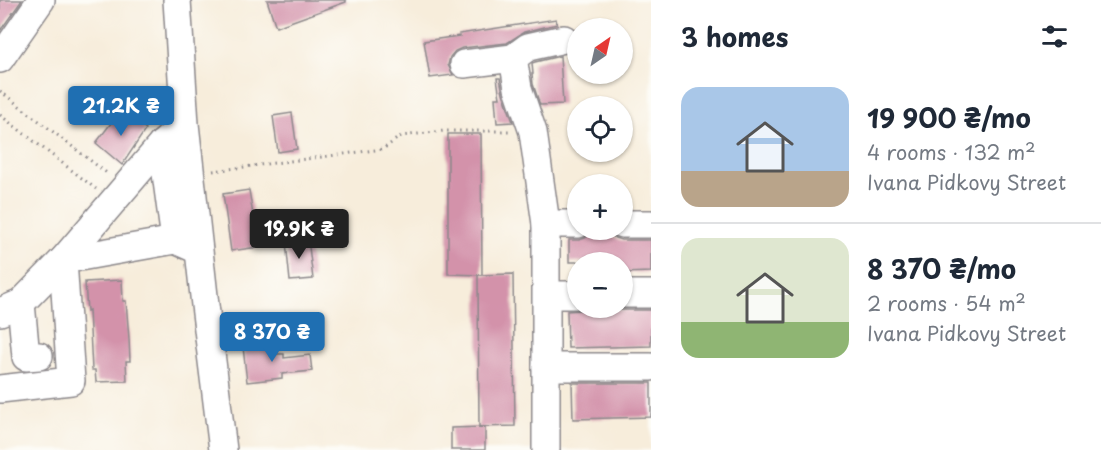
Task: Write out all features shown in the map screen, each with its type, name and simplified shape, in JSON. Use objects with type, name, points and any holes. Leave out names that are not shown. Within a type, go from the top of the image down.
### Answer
[{"type":"street","points":[[0,59],[41,0]]},
{"type":"street","points":[[177,0],[185,124],[191,174],[187,245]]},
{"type":"street","points":[[464,64],[513,57],[528,47],[564,39]]},
{"type":"street","points":[[513,57],[518,88],[533,132],[546,224],[546,450]]},
{"type":"street","points":[[23,358],[10,308],[63,260],[162,144],[185,124]]},
{"type":"street","points":[[162,144],[187,245],[223,450]]},
{"type":"street","points":[[546,224],[567,224]]},
{"type":"street","points":[[633,224],[651,224]]},
{"type":"street","points":[[63,260],[187,245]]},
{"type":"street","points":[[0,389],[71,381],[63,260]]},
{"type":"street","points":[[633,294],[651,294]]},
{"type":"street","points":[[547,295],[567,295]]},
{"type":"street","points":[[546,367],[651,367]]},
{"type":"path","points":[[0,91],[108,173],[96,189],[0,115]]},
{"type":"path","points":[[191,174],[383,149],[401,136],[444,131],[533,132]]},
{"type":"building","points":[[0,0],[22,0],[0,31]]},
{"type":"building","points":[[267,0],[346,0],[346,2],[276,27]]},
{"type":"building","points":[[556,19],[557,24],[524,32],[507,43],[462,48],[455,51],[448,65],[453,75],[430,78],[424,41]]},
{"type":"building","points":[[560,56],[563,104],[540,105],[533,84],[532,63]]},
{"type":"building","points":[[497,78],[500,78],[513,122],[497,123],[495,98],[500,98]]},
{"type":"building","points":[[121,110],[146,129],[122,165],[96,143]]},
{"type":"building","points":[[292,113],[297,149],[278,152],[273,116]]},
{"type":"building","points":[[448,134],[481,134],[482,275],[448,274]]},
{"type":"building","points":[[249,190],[258,247],[231,251],[223,194]]},
{"type":"building","points":[[308,239],[313,279],[290,281],[286,242]]},
{"type":"building","points":[[569,240],[651,240],[651,272],[633,273],[633,252],[569,252]]},
{"type":"building","points":[[513,274],[515,426],[479,427],[478,275]]},
{"type":"building","points":[[122,280],[129,339],[130,361],[126,361],[127,381],[96,382],[95,370],[92,370],[85,282]]},
{"type":"building","points":[[633,310],[651,310],[651,346],[568,348],[567,318],[633,318]]},
{"type":"building","points":[[273,344],[277,354],[284,354],[284,358],[310,355],[312,371],[282,374],[282,378],[247,382],[243,347]]},
{"type":"building","points":[[572,383],[651,383],[651,417],[573,419]]},
{"type":"building","points":[[485,427],[485,450],[451,450],[451,428]]}]
